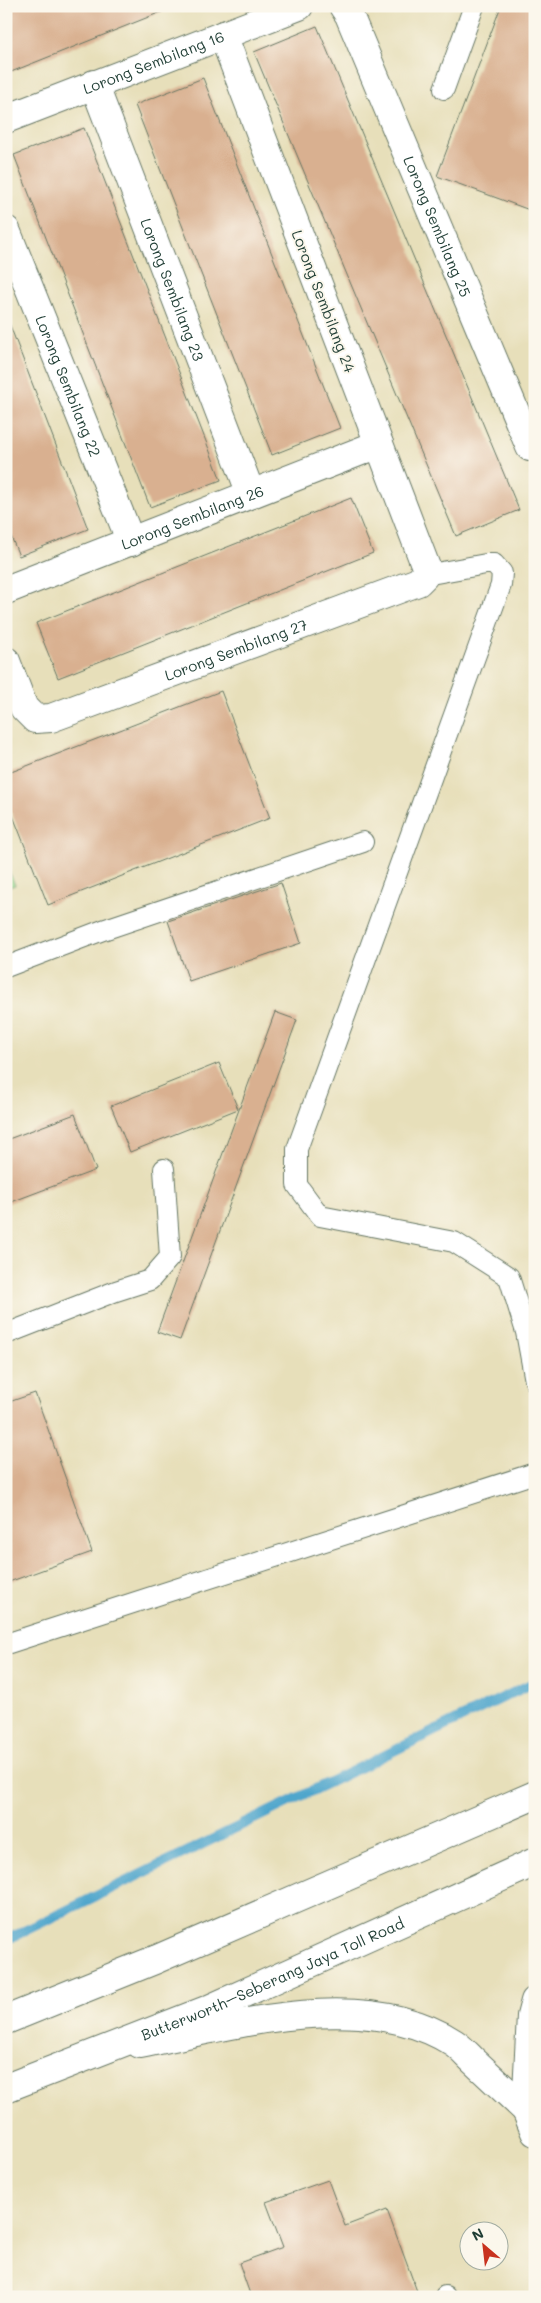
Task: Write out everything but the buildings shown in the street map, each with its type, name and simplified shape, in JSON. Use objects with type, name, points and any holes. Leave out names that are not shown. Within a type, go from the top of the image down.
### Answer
[{"type":"main road","name":"Lorong Sembilang 16","points":[[6,119],[299,6]]},
{"type":"main road","name":"Lorong Sembilang 25","points":[[343,6],[349,15],[530,447]]},
{"type":"main road","name":"Lorong Sembilang 24","points":[[223,34],[426,571]]},
{"type":"main road","name":"Lorong Sembilang 23","points":[[94,84],[251,494]]},
{"type":"main road","name":"Lorong Sembilang 22","points":[[6,230],[131,542]]},
{"type":"main road","name":"Lorong Sembilang 26","points":[[6,590],[379,444]]},
{"type":"main road","name":"Lorong Sembilang 27","points":[[6,661],[24,708],[35,719],[51,718],[418,582],[426,571]]},
{"type":"main road","points":[[6,2020],[157,1959],[535,1795]]},
{"type":"main road","name":"Butterworth–Seberang Jaya Toll Road","points":[[6,2088],[209,2009],[535,1862]]},
{"type":"main road","points":[[530,2121],[531,2016],[535,2001]]},
{"type":"main road","points":[[99,2052],[267,2018],[325,2013],[376,2015],[413,2024],[454,2043],[530,2121]]},
{"type":"lane","points":[[444,89],[474,6]]},
{"type":"lane","points":[[426,571],[494,564],[502,573],[501,585],[297,1149],[297,1185],[320,1216],[454,1242],[509,1277],[526,1332],[535,1381]]},
{"type":"lane","points":[[6,967],[103,930],[363,842]]},
{"type":"lane","points":[[6,1334],[116,1291],[150,1280],[170,1257],[164,1169]]},
{"type":"lane","points":[[6,1644],[535,1473]]},
{"type":"green space","points":[[6,864],[15,885],[6,888]]},
{"type":"waterway","points":[[6,1940],[535,1682]]}]
